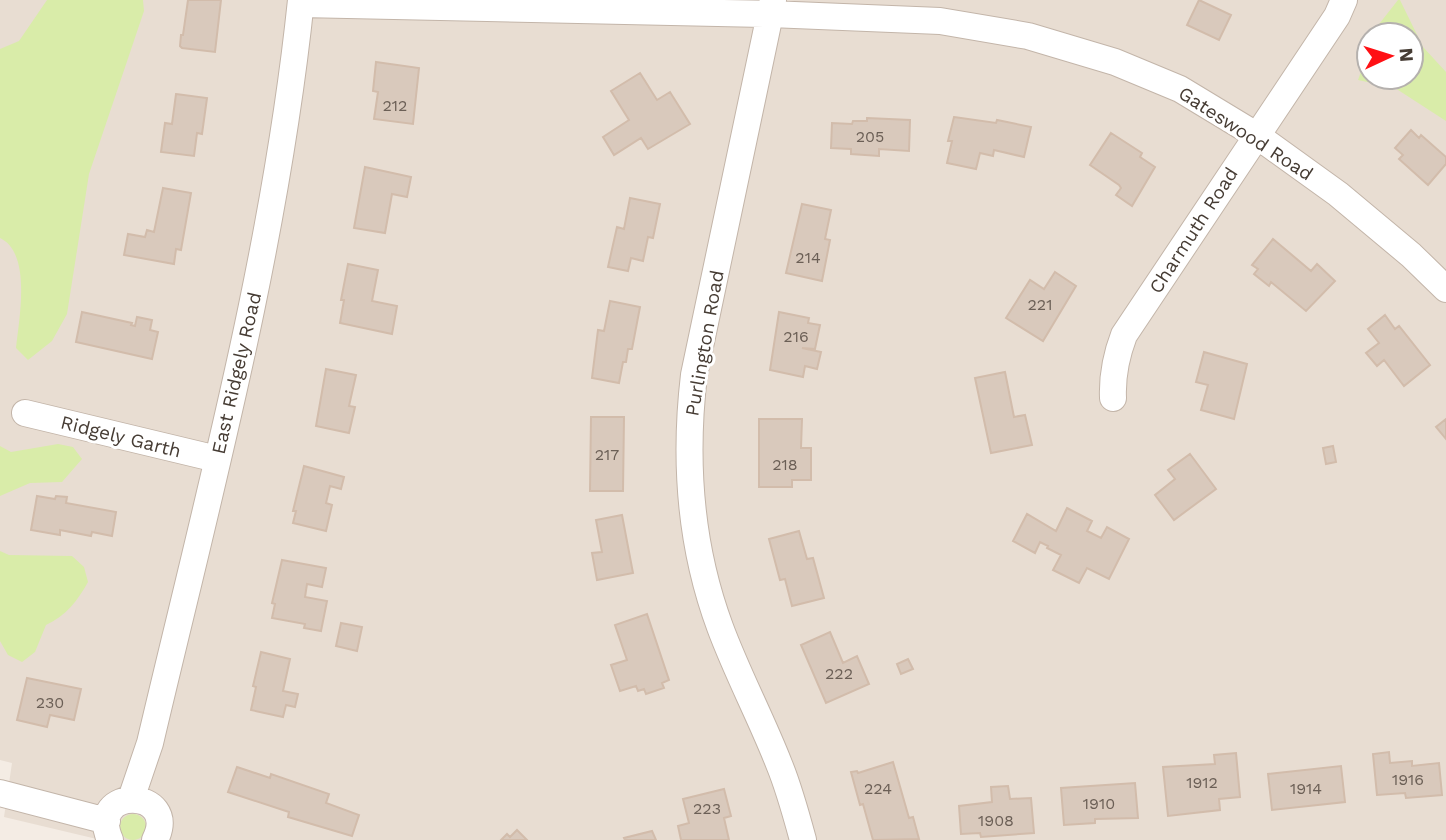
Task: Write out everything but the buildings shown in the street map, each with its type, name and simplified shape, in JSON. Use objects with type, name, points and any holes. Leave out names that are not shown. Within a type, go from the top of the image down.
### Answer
[{"type":"street","name":"Charmuth Road","points":[[1113,398],[1112,376],[1124,334],[1337,16],[1344,0]]},
{"type":"street","name":"Gateswood Road","points":[[301,2],[772,7],[940,21],[1028,36],[1115,62],[1180,89],[1256,135],[1338,194],[1411,255],[1446,289]]},
{"type":"street","name":"East Ridgely Road","points":[[159,839],[159,821],[141,802],[150,743],[217,459],[267,228],[301,2]]},
{"type":"street","name":"Purlington Road","points":[[772,7],[695,375],[689,418],[689,465],[692,516],[703,569],[720,627],[780,765],[803,840]]},
{"type":"street","name":"Ridgely Garth","points":[[25,412],[217,459]]},
{"type":"street","points":[[0,793],[108,830],[115,805],[141,802]]},
{"type":"shaded area","points":[[0,0],[1446,0],[1446,840],[101,840],[4,817],[12,763],[0,760]]},
{"type":"green space","points":[[47,0],[143,0],[144,11],[89,174],[67,314],[52,341],[28,360],[16,348],[21,304],[20,272],[10,246],[0,238],[0,49],[19,41]]},
{"type":"green space","points":[[1400,0],[1410,21],[1382,21]]},
{"type":"green space","points":[[1425,49],[1446,72],[1446,121],[1400,91],[1425,91]]},
{"type":"green space","points":[[58,444],[73,447],[82,459],[62,482],[30,483],[0,496],[0,446],[11,452]]},
{"type":"green space","points":[[0,551],[9,555],[72,556],[84,567],[88,582],[71,607],[46,625],[35,652],[22,662],[8,655],[0,641]]},
{"type":"green space","points":[[133,814],[143,817],[146,827],[143,837],[133,840],[123,837],[120,827],[123,817]]}]
